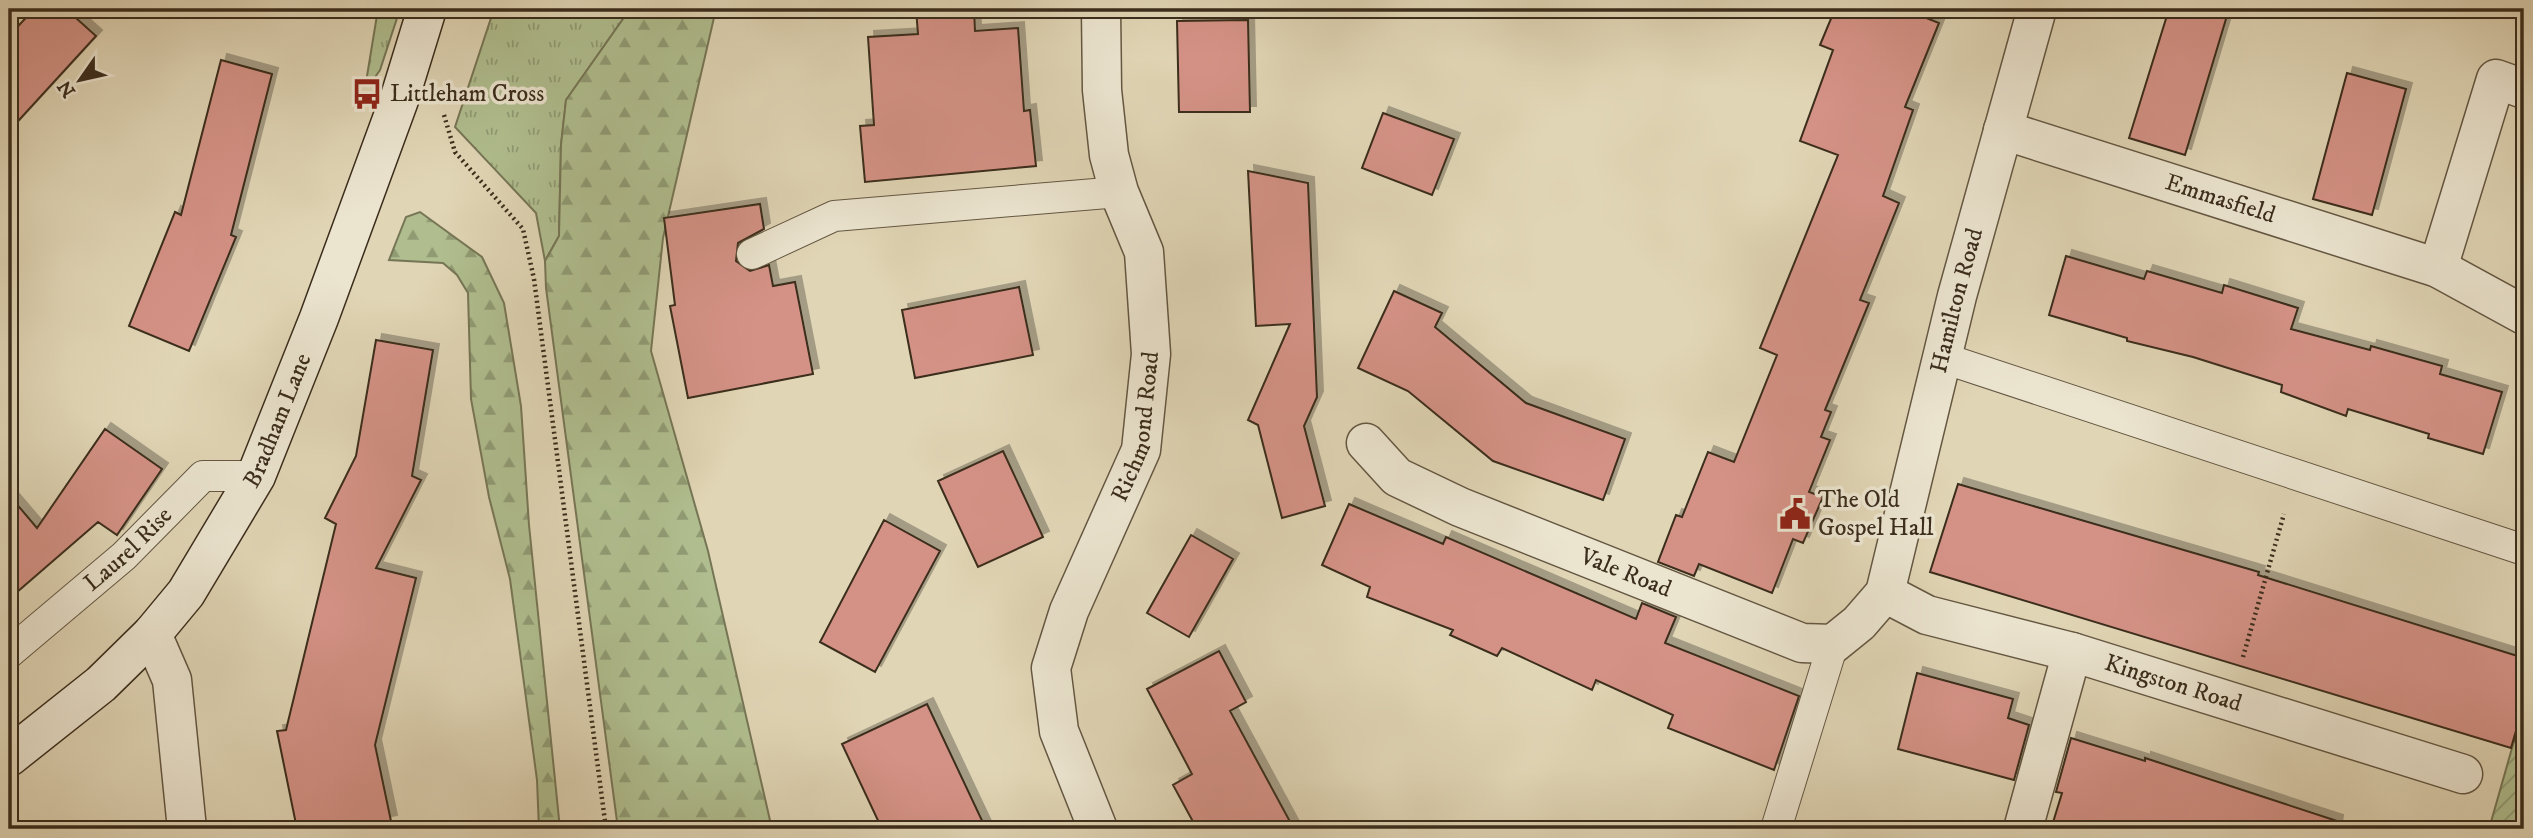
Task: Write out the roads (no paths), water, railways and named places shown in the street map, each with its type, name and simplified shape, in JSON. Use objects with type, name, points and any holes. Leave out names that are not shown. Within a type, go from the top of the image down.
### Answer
[{"type":"street","name":"Bradham Lane","points":[[9,757],[101,684],[152,634],[186,593],[256,476],[324,305],[399,100],[427,9]]},
{"type":"street","name":"Richmond Road","points":[[1098,829],[1059,731],[1051,668],[1069,611],[1141,450],[1151,354],[1143,252],[1119,192],[1109,155],[1102,90],[1101,9]]},
{"type":"street","name":"Hamilton Road","points":[[1885,593],[1957,296],[2037,9]]},
{"type":"street","points":[[2438,268],[2496,79],[2524,89]]},
{"type":"street","name":"Emmasfield","points":[[2003,130],[2438,268],[2524,315]]},
{"type":"street","name":"Vale Road","points":[[1366,443],[1397,477],[1460,507],[1802,643],[1833,644]]},
{"type":"street","points":[[1833,644],[1859,623],[1885,593]]},
{"type":"street","name":"Kingston Road","points":[[1885,593],[1927,615],[2072,652],[2463,774]]},
{"type":"street","points":[[152,634],[172,681],[187,829]]},
{"type":"street","points":[[2023,829],[2072,652]]},
{"type":"lane","points":[[752,254],[834,216],[1119,192]]},
{"type":"lane","points":[[1944,358],[2524,550]]},
{"type":"lane","name":"Laurel Rise","points":[[9,653],[124,556],[202,476],[256,476]]},
{"type":"lane","points":[[1776,829],[1833,644]]},
{"type":"place","name":"Littleham Cross","points":[[367,94]]},
{"type":"place","name":"The Old Gospel Hall","points":[[1795,514]]}]
